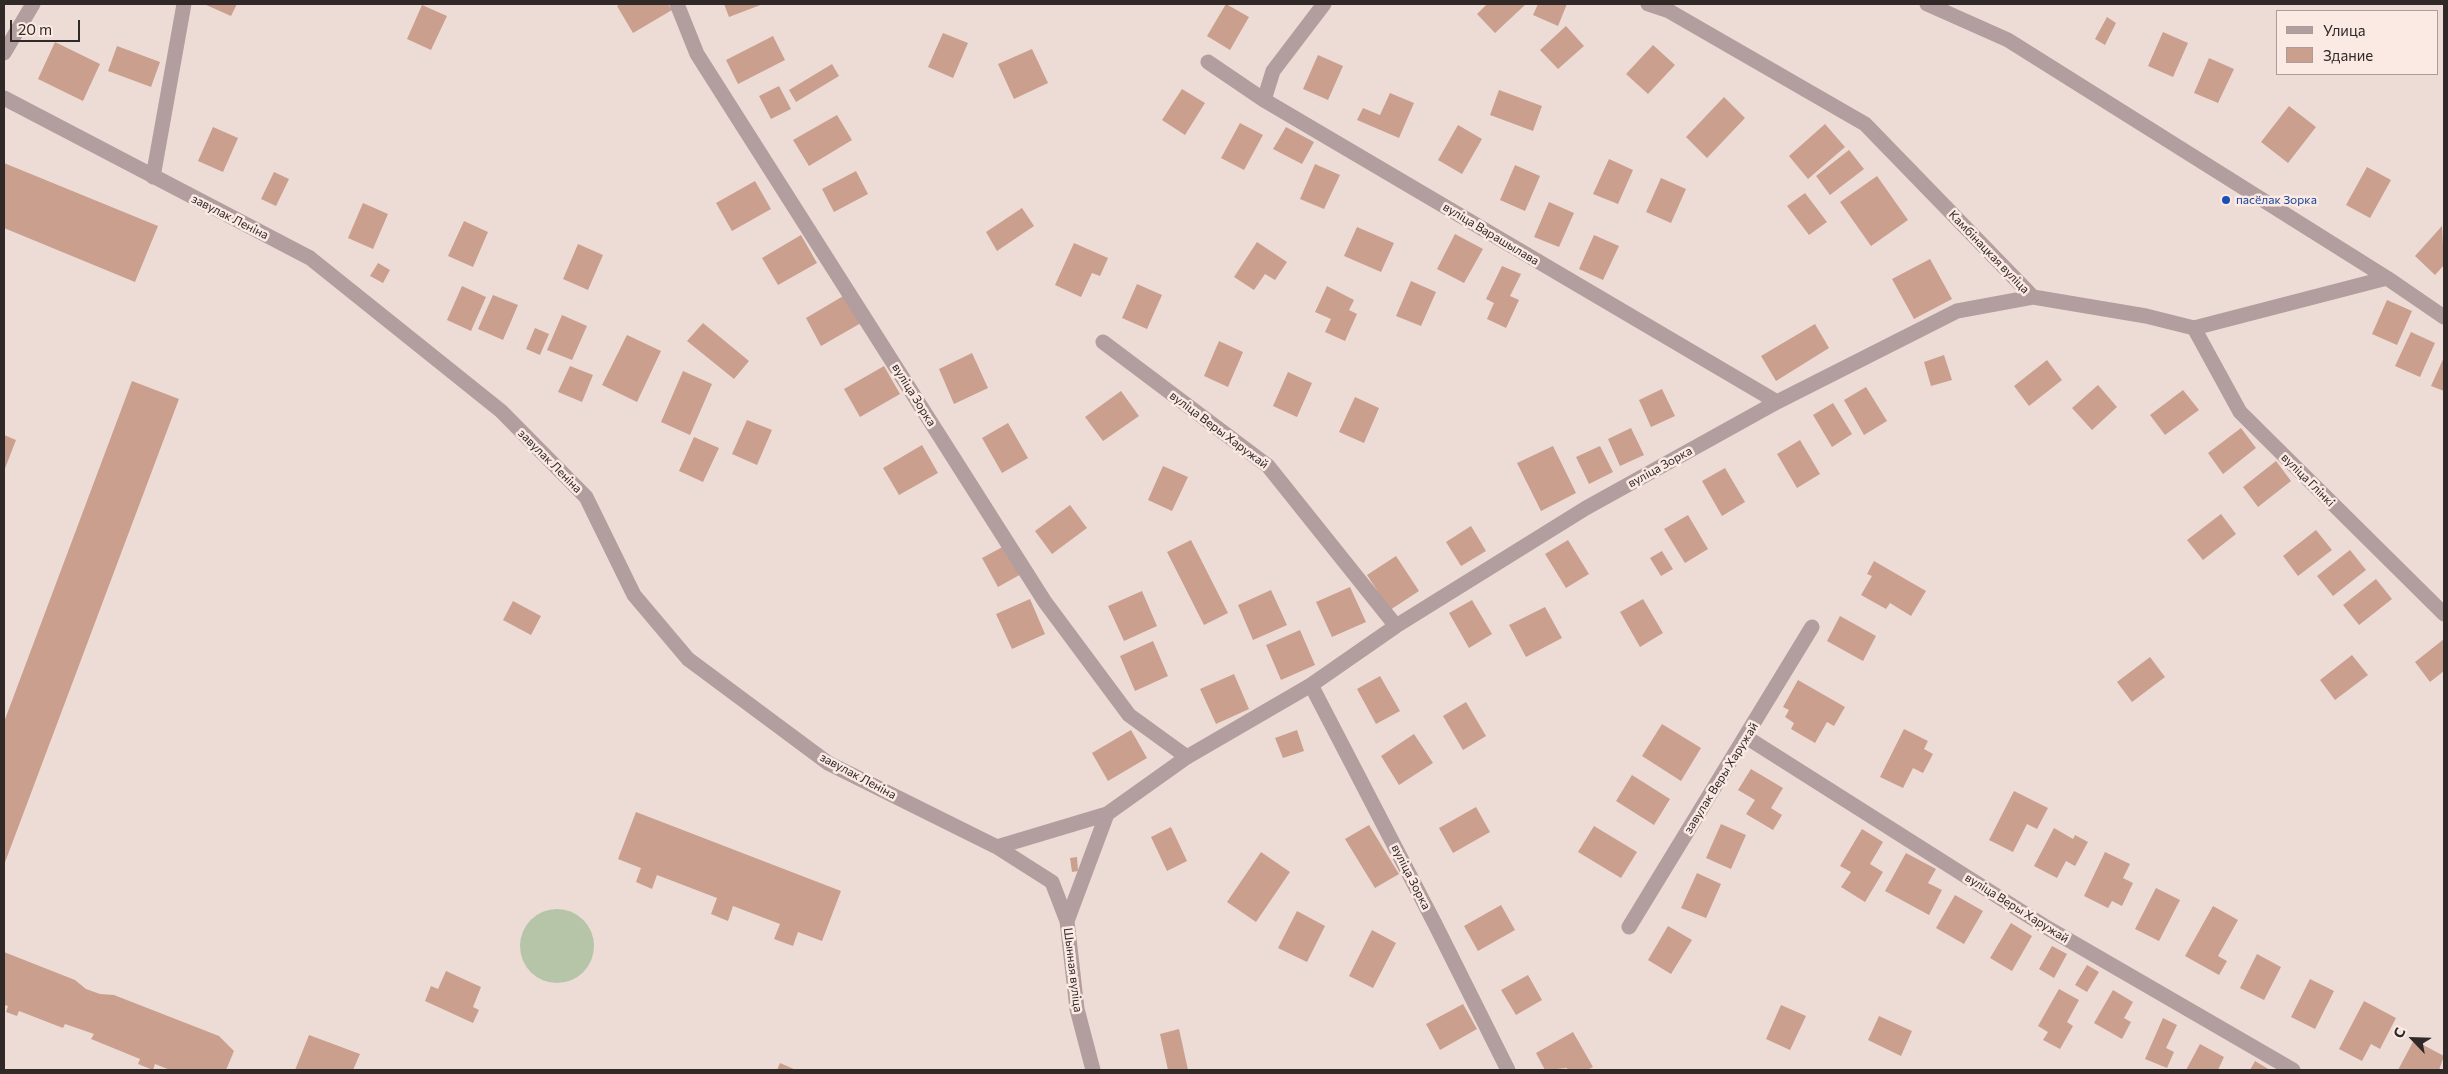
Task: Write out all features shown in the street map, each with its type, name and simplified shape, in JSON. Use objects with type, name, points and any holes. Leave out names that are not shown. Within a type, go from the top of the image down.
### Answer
[{"type":"street","points":[[4,53],[33,4]]},
{"type":"street","points":[[153,177],[184,4]]},
{"type":"street","name":"вуліца Зорка","points":[[678,4],[697,54],[1045,602],[1128,715],[1188,757]]},
{"type":"street","points":[[1264,100],[1273,71],[1324,4]]},
{"type":"street","name":"Камбінацкая вуліца","points":[[1648,4],[1669,11],[1865,124],[2032,297],[2146,316],[2194,328],[2387,278]]},
{"type":"street","points":[[1927,4],[2008,40],[2387,278],[2444,317]]},
{"type":"street","name":"вуліца Варашылава","points":[[1208,62],[1264,100],[1777,402]]},
{"type":"street","name":"завулак Леніна","points":[[4,98],[310,258],[501,411],[586,498],[634,595],[688,659],[828,763],[997,847],[1052,882],[1067,922]]},
{"type":"street","name":"вуліца Зорка","points":[[1107,814],[1188,757],[1311,685],[1396,626],[1586,508],[1777,402],[1957,311],[2032,297]]},
{"type":"street","name":"вуліца Глінкі","points":[[2194,328],[2240,412],[2444,614]]},
{"type":"street","name":"вуліца Веры Харужай","points":[[1103,342],[1268,466],[1396,626]]},
{"type":"street","name":"завулак Веры Харужай","points":[[1628,928],[1812,627]]},
{"type":"street","name":"вуліца Зорка","points":[[1311,685],[1435,924],[1508,1070]]},
{"type":"street","name":"вуліца Веры Харужай","points":[[1746,737],[2046,927],[2293,1070]]},
{"type":"street","points":[[997,847],[1107,814]]},
{"type":"street","name":"Шынная вуліца","points":[[1093,1070],[1077,1009],[1067,922],[1107,814]]},
{"type":"green space","points":[[550,909],[564,909],[578,915],[588,925],[594,939],[592,960],[578,977],[564,983],[550,983],[536,977],[526,967],[520,953],[520,939],[526,925],[536,915]]},
{"type":"building","points":[[204,4],[237,4],[231,16]]},
{"type":"building","points":[[620,4],[668,4],[672,10],[633,33],[617,6]]},
{"type":"building","points":[[724,4],[763,4],[729,17]]},
{"type":"building","points":[[1226,4],[1249,17],[1230,50],[1207,36]]},
{"type":"building","points":[[1487,4],[1526,4],[1495,33],[1477,14]]},
{"type":"building","points":[[1538,4],[1567,4],[1558,26],[1533,15]]},
{"type":"building","points":[[422,5],[447,16],[431,50],[407,39]]},
{"type":"building","points":[[2107,17],[2116,23],[2105,45],[2095,39]]},
{"type":"building","points":[[1566,26],[1584,46],[1558,69],[1540,50]]},
{"type":"building","points":[[2163,32],[2188,43],[2173,77],[2148,66]]},
{"type":"building","points":[[943,33],[968,43],[953,78],[928,67]]},
{"type":"building","points":[[773,36],[785,60],[738,84],[726,60]]},
{"type":"building","points":[[55,42],[100,64],[83,101],[38,79]]},
{"type":"building","points":[[1653,45],[1675,65],[1648,94],[1626,74]]},
{"type":"building","points":[[117,46],[160,62],[151,87],[108,71]]},
{"type":"building","points":[[1032,49],[1048,83],[1014,99],[998,64]]},
{"type":"building","points":[[1318,55],[1343,66],[1328,100],[1303,89]]},
{"type":"building","points":[[2209,58],[2234,69],[2218,103],[2194,93]]},
{"type":"building","points":[[832,64],[839,76],[796,102],[789,90]]},
{"type":"building","points":[[779,86],[791,109],[771,119],[759,96]]},
{"type":"building","points":[[1182,89],[1205,103],[1185,135],[1162,120]]},
{"type":"building","points":[[1499,90],[1542,106],[1533,131],[1490,115]]},
{"type":"building","points":[[1390,93],[1414,103],[1399,138],[1357,120],[1363,108],[1380,115]]},
{"type":"building","points":[[1724,97],[1745,118],[1707,158],[1686,137]]},
{"type":"building","points":[[2289,106],[2316,127],[2288,163],[2261,142]]},
{"type":"building","points":[[837,115],[852,140],[809,166],[793,140]]},
{"type":"building","points":[[1240,123],[1263,135],[1244,170],[1221,158]]},
{"type":"building","points":[[1825,124],[1845,147],[1808,179],[1789,156]]},
{"type":"building","points":[[1458,125],[1482,139],[1462,174],[1438,160]]},
{"type":"building","points":[[213,127],[238,138],[223,172],[198,161]]},
{"type":"building","points":[[1286,127],[1314,142],[1302,164],[1273,149]]},
{"type":"building","points":[[1849,150],[1864,169],[1830,195],[1816,176]]},
{"type":"building","points":[[1609,159],[1633,170],[1618,204],[1593,194]]},
{"type":"building","points":[[4,163],[158,226],[135,282],[4,228]]},
{"type":"building","points":[[1315,164],[1340,175],[1324,209],[1300,199]]},
{"type":"building","points":[[1515,165],[1540,176],[1525,211],[1500,200]]},
{"type":"building","points":[[2367,167],[2391,180],[2370,218],[2346,205]]},
{"type":"building","points":[[856,171],[868,194],[834,212],[822,189]]},
{"type":"building","points":[[274,172],[289,179],[276,206],[261,199]]},
{"type":"building","points":[[1877,176],[1908,220],[1871,246],[1840,202]]},
{"type":"building","points":[[1661,178],[1686,189],[1671,223],[1646,212]]},
{"type":"building","points":[[755,181],[771,209],[732,231],[716,203]]},
{"type":"building","points":[[1805,193],[1827,222],[1809,235],[1787,206]]},
{"type":"building","points":[[1549,202],[1574,213],[1559,247],[1534,237]]},
{"type":"building","points":[[363,203],[388,214],[373,249],[348,238]]},
{"type":"building","points":[[1022,208],[1034,226],[997,251],[986,232]]},
{"type":"building","points":[[464,221],[488,232],[473,267],[448,256]]},
{"type":"building","points":[[2442,226],[2444,265],[2435,275],[2415,256]]},
{"type":"building","points":[[1357,227],[1394,243],[1381,272],[1344,256]]},
{"type":"building","points":[[1455,234],[1483,249],[1464,283],[1437,269]]},
{"type":"building","points":[[801,235],[817,263],[778,285],[762,258]]},
{"type":"building","points":[[1594,235],[1619,246],[1603,280],[1579,269]]},
{"type":"building","points":[[1257,242],[1287,262],[1275,280],[1265,274],[1254,290],[1234,277]]},
{"type":"building","points":[[1074,243],[1108,258],[1100,276],[1092,273],[1081,297],[1055,285]]},
{"type":"building","points":[[578,244],[603,255],[588,290],[563,279]]},
{"type":"building","points":[[1930,259],[1952,299],[1914,319],[1892,279]]},
{"type":"building","points":[[378,263],[390,270],[383,283],[370,276]]},
{"type":"building","points":[[1502,266],[1521,274],[1510,296],[1519,300],[1506,328],[1487,319],[1494,303],[1486,299]]},
{"type":"building","points":[[1411,281],[1436,292],[1421,326],[1396,316]]},
{"type":"building","points":[[1137,284],[1162,295],[1147,329],[1122,318]]},
{"type":"building","points":[[462,286],[486,297],[471,331],[447,320]]},
{"type":"building","points":[[1327,286],[1354,300],[1349,310],[1357,314],[1345,341],[1325,332],[1331,319],[1315,312]]},
{"type":"building","points":[[493,295],[518,305],[503,340],[478,329]]},
{"type":"building","points":[[845,295],[861,323],[821,346],[806,318]]},
{"type":"building","points":[[2387,300],[2412,311],[2397,345],[2372,334]]},
{"type":"building","points":[[562,315],[587,326],[572,360],[547,350]]},
{"type":"building","points":[[703,323],[749,361],[734,379],[687,341]]},
{"type":"building","points":[[1815,324],[1829,348],[1776,381],[1761,356]]},
{"type":"building","points":[[535,328],[549,334],[540,355],[526,349]]},
{"type":"building","points":[[2411,332],[2435,343],[2420,377],[2395,366]]},
{"type":"building","points":[[627,335],[661,351],[637,402],[602,385]]},
{"type":"building","points":[[1219,341],[1243,352],[1228,387],[1204,376]]},
{"type":"building","points":[[972,353],[988,388],[954,404],[939,369]]},
{"type":"building","points":[[1944,355],[1952,380],[1931,386],[1924,362]]},
{"type":"building","points":[[2444,357],[2444,391],[2431,386]]},
{"type":"building","points":[[2047,360],[2062,380],[2029,406],[2014,386]]},
{"type":"building","points":[[570,366],[593,375],[582,402],[558,392]]},
{"type":"building","points":[[884,366],[900,394],[860,417],[844,389]]},
{"type":"building","points":[[683,371],[712,384],[690,435],[661,422]]},
{"type":"building","points":[[1288,372],[1312,383],[1297,417],[1273,406]]},
{"type":"building","points":[[132,381],[179,399],[4,865],[4,722]]},
{"type":"building","points":[[2098,385],[2117,407],[2092,430],[2072,408]]},
{"type":"building","points":[[1866,387],[1887,421],[1864,435],[1844,400]]},
{"type":"building","points":[[1662,389],[1675,416],[1651,427],[1639,400]]},
{"type":"building","points":[[2183,390],[2199,410],[2165,435],[2150,415]]},
{"type":"building","points":[[1121,391],[1139,416],[1103,441],[1085,417]]},
{"type":"building","points":[[1355,397],[1379,408],[1364,443],[1339,432]]},
{"type":"building","points":[[1833,403],[1852,434],[1832,447],[1813,415]]},
{"type":"building","points":[[747,420],[772,430],[757,465],[732,454]]},
{"type":"building","points":[[1008,423],[1028,458],[1002,473],[982,438]]},
{"type":"building","points":[[1631,428],[1644,455],[1620,466],[1608,439]]},
{"type":"building","points":[[2241,428],[2256,448],[2223,474],[2208,453]]},
{"type":"building","points":[[4,435],[16,440],[4,471]]},
{"type":"building","points":[[694,437],[719,448],[703,482],[679,471]]},
{"type":"building","points":[[1800,440],[1820,474],[1797,488],[1777,454]]},
{"type":"building","points":[[922,445],[938,473],[899,495],[883,468]]},
{"type":"building","points":[[1553,446],[1576,493],[1541,511],[1517,463]]},
{"type":"building","points":[[1600,446],[1613,472],[1589,484],[1576,457]]},
{"type":"building","points":[[2276,461],[2291,481],[2258,507],[2243,487]]},
{"type":"building","points":[[1163,466],[1188,477],[1172,511],[1148,500]]},
{"type":"building","points":[[1725,468],[1745,502],[1722,516],[1702,481]]},
{"type":"building","points":[[1070,505],[1087,528],[1052,554],[1035,531]]},
{"type":"building","points":[[2221,514],[2236,534],[2203,560],[2187,540]]},
{"type":"building","points":[[1688,515],[1708,549],[1685,563],[1664,529]]},
{"type":"building","points":[[1471,526],[1486,551],[1461,566],[1446,542]]},
{"type":"building","points":[[2316,530],[2332,550],[2298,576],[2283,556]]},
{"type":"building","points":[[1191,540],[1228,613],[1204,625],[1167,552]]},
{"type":"building","points":[[1568,540],[1589,574],[1566,588],[1545,554]]},
{"type":"building","points":[[1008,544],[1023,573],[998,587],[982,558]]},
{"type":"building","points":[[2350,550],[2366,570],[2333,596],[2317,576]]},
{"type":"building","points":[[1662,551],[1673,569],[1661,576],[1650,558]]},
{"type":"building","points":[[1396,556],[1419,591],[1390,610],[1367,575]]},
{"type":"building","points":[[1874,561],[1926,591],[1911,616],[1890,603],[1886,609],[1861,595],[1872,576],[1867,574]]},
{"type":"building","points":[[2376,579],[2392,599],[2359,625],[2343,605]]},
{"type":"building","points":[[1350,587],[1366,622],[1332,637],[1316,602]]},
{"type":"building","points":[[1271,590],[1287,625],[1253,640],[1238,605]]},
{"type":"building","points":[[1142,591],[1157,626],[1124,641],[1108,606]]},
{"type":"building","points":[[1030,599],[1045,634],[1012,649],[996,614]]},
{"type":"building","points":[[1643,599],[1663,633],[1640,647],[1620,612]]},
{"type":"building","points":[[1472,600],[1492,634],[1469,648],[1449,613]]},
{"type":"building","points":[[513,601],[541,616],[531,635],[503,620]]},
{"type":"building","points":[[1545,607],[1562,638],[1526,657],[1509,625]]},
{"type":"building","points":[[1840,616],[1876,636],[1863,661],[1827,641]]},
{"type":"building","points":[[1300,630],[1315,665],[1281,680],[1266,645]]},
{"type":"building","points":[[2444,639],[2444,671],[2430,682],[2415,662]]},
{"type":"building","points":[[1153,641],[1168,676],[1135,691],[1120,656]]},
{"type":"building","points":[[2352,655],[2368,675],[2335,700],[2320,680]]},
{"type":"building","points":[[2150,657],[2165,677],[2132,702],[2117,682]]},
{"type":"building","points":[[1234,674],[1249,709],[1216,724],[1200,689]]},
{"type":"building","points":[[1380,676],[1400,711],[1376,724],[1357,689]]},
{"type":"building","points":[[1798,680],[1845,707],[1834,726],[1827,722],[1815,743],[1791,729],[1794,723],[1785,717],[1789,710],[1783,707]]},
{"type":"building","points":[[1466,702],[1486,736],[1463,750],[1443,716]]},
{"type":"building","points":[[1662,724],[1701,748],[1681,781],[1642,756]]},
{"type":"building","points":[[1904,729],[1928,741],[1924,749],[1933,754],[1923,773],[1913,768],[1903,788],[1880,777]]},
{"type":"building","points":[[1131,730],[1147,758],[1108,781],[1092,753]]},
{"type":"building","points":[[1297,730],[1304,751],[1283,758],[1275,738]]},
{"type":"building","points":[[1414,734],[1433,763],[1399,785],[1381,756]]},
{"type":"building","points":[[1751,769],[1783,788],[1771,808],[1782,815],[1773,830],[1746,814],[1755,800],[1738,790]]},
{"type":"building","points":[[1632,775],[1670,799],[1654,825],[1616,801]]},
{"type":"building","points":[[2014,791],[2048,808],[2037,829],[2027,824],[2013,852],[1989,840]]},
{"type":"building","points":[[1476,807],[1490,832],[1453,853],[1439,828]]},
{"type":"building","points":[[636,812],[841,891],[822,941],[798,932],[793,946],[774,939],[780,924],[733,906],[728,921],[711,914],[717,898],[657,875],[652,889],[636,882],[641,868],[618,859]]},
{"type":"building","points":[[1721,824],[1746,835],[1731,869],[1706,858]]},
{"type":"building","points":[[1369,825],[1399,874],[1375,888],[1345,839]]},
{"type":"building","points":[[1594,826],[1637,852],[1621,878],[1578,852]]},
{"type":"building","points":[[1171,827],[1187,861],[1167,871],[1151,837]]},
{"type":"building","points":[[2054,828],[2073,839],[2075,835],[2088,842],[2075,866],[2066,861],[2057,878],[2034,866]]},
{"type":"building","points":[[1862,829],[1883,842],[1870,864],[1883,872],[1865,902],[1841,887],[1851,872],[1840,866]]},
{"type":"building","points":[[1261,852],[1290,872],[1256,922],[1227,902]]},
{"type":"building","points":[[2105,852],[2130,864],[2123,878],[2133,883],[2122,906],[2112,901],[2108,908],[2084,896]]},
{"type":"building","points":[[1906,853],[1936,869],[1928,883],[1942,890],[1929,915],[1885,891]]},
{"type":"building","points":[[1077,857],[1078,871],[1072,872],[1070,858]]},
{"type":"building","points":[[1697,873],[1721,884],[1706,918],[1681,908]]},
{"type":"building","points":[[2156,888],[2180,900],[2159,941],[2135,929]]},
{"type":"building","points":[[1955,895],[1983,911],[1964,944],[1936,928]]},
{"type":"building","points":[[1501,905],[1515,930],[1478,951],[1464,926]]},
{"type":"building","points":[[2213,906],[2238,920],[2218,956],[2227,961],[2219,975],[2185,956]]},
{"type":"building","points":[[1297,911],[1325,926],[1307,962],[1278,948]]},
{"type":"building","points":[[2011,923],[2032,936],[2012,971],[1990,958]]},
{"type":"building","points":[[1668,926],[1692,940],[1671,974],[1648,960]]},
{"type":"building","points":[[1372,930],[1396,943],[1373,988],[1349,976]]},
{"type":"building","points":[[2052,946],[2067,954],[2054,978],[2039,969]]},
{"type":"building","points":[[4,952],[75,980],[86,989],[100,994],[114,995],[219,1036],[234,1051],[226,1070],[170,1070],[155,1064],[153,1070],[138,1064],[140,1059],[91,1039],[94,1034],[65,1024],[63,1028],[19,1011],[17,1016],[6,1012],[8,1006],[4,1005]]},
{"type":"building","points":[[2257,954],[2281,967],[2264,1000],[2240,988]]},
{"type":"building","points":[[2087,965],[2099,972],[2087,992],[2075,985]]},
{"type":"building","points":[[446,971],[481,987],[473,1007],[479,1010],[473,1023],[425,1001],[431,986],[438,989]]},
{"type":"building","points":[[1528,975],[1542,1000],[1516,1015],[1501,990]]},
{"type":"building","points":[[2310,979],[2334,991],[2315,1029],[2291,1017]]},
{"type":"building","points":[[2059,989],[2079,1000],[2067,1022],[2073,1026],[2060,1049],[2043,1040],[2048,1032],[2038,1026]]},
{"type":"building","points":[[2113,990],[2133,1002],[2124,1018],[2131,1022],[2122,1039],[2094,1023]]},
{"type":"building","points":[[2364,1001],[2396,1018],[2380,1049],[2371,1044],[2362,1061],[2339,1049]]},
{"type":"building","points":[[1463,1004],[1477,1029],[1440,1050],[1426,1024]]},
{"type":"building","points":[[1781,1005],[1806,1016],[1790,1050],[1766,1039]]},
{"type":"building","points":[[1879,1016],[1912,1031],[1901,1056],[1868,1040]]},
{"type":"building","points":[[2163,1018],[2177,1025],[2166,1048],[2174,1052],[2167,1068],[2145,1059]]},
{"type":"building","points":[[1179,1029],[1188,1070],[1168,1070],[1160,1034]]},
{"type":"building","points":[[1573,1032],[1593,1067],[1587,1070],[1568,1070],[1567,1068],[1545,1070],[1536,1053]]},
{"type":"building","points":[[309,1035],[360,1054],[353,1070],[295,1070]]},
{"type":"building","points":[[2414,1040],[2444,1056],[2439,1070],[2398,1070]]},
{"type":"building","points":[[2200,1044],[2224,1057],[2218,1070],[2186,1070]]},
{"type":"building","points":[[2255,1061],[2270,1070],[2250,1070]]},
{"type":"building","points":[[780,1063],[796,1070],[777,1070]]},
{"type":"place","name":"пасёлак Зорка","points":[[2226,200]]}]
